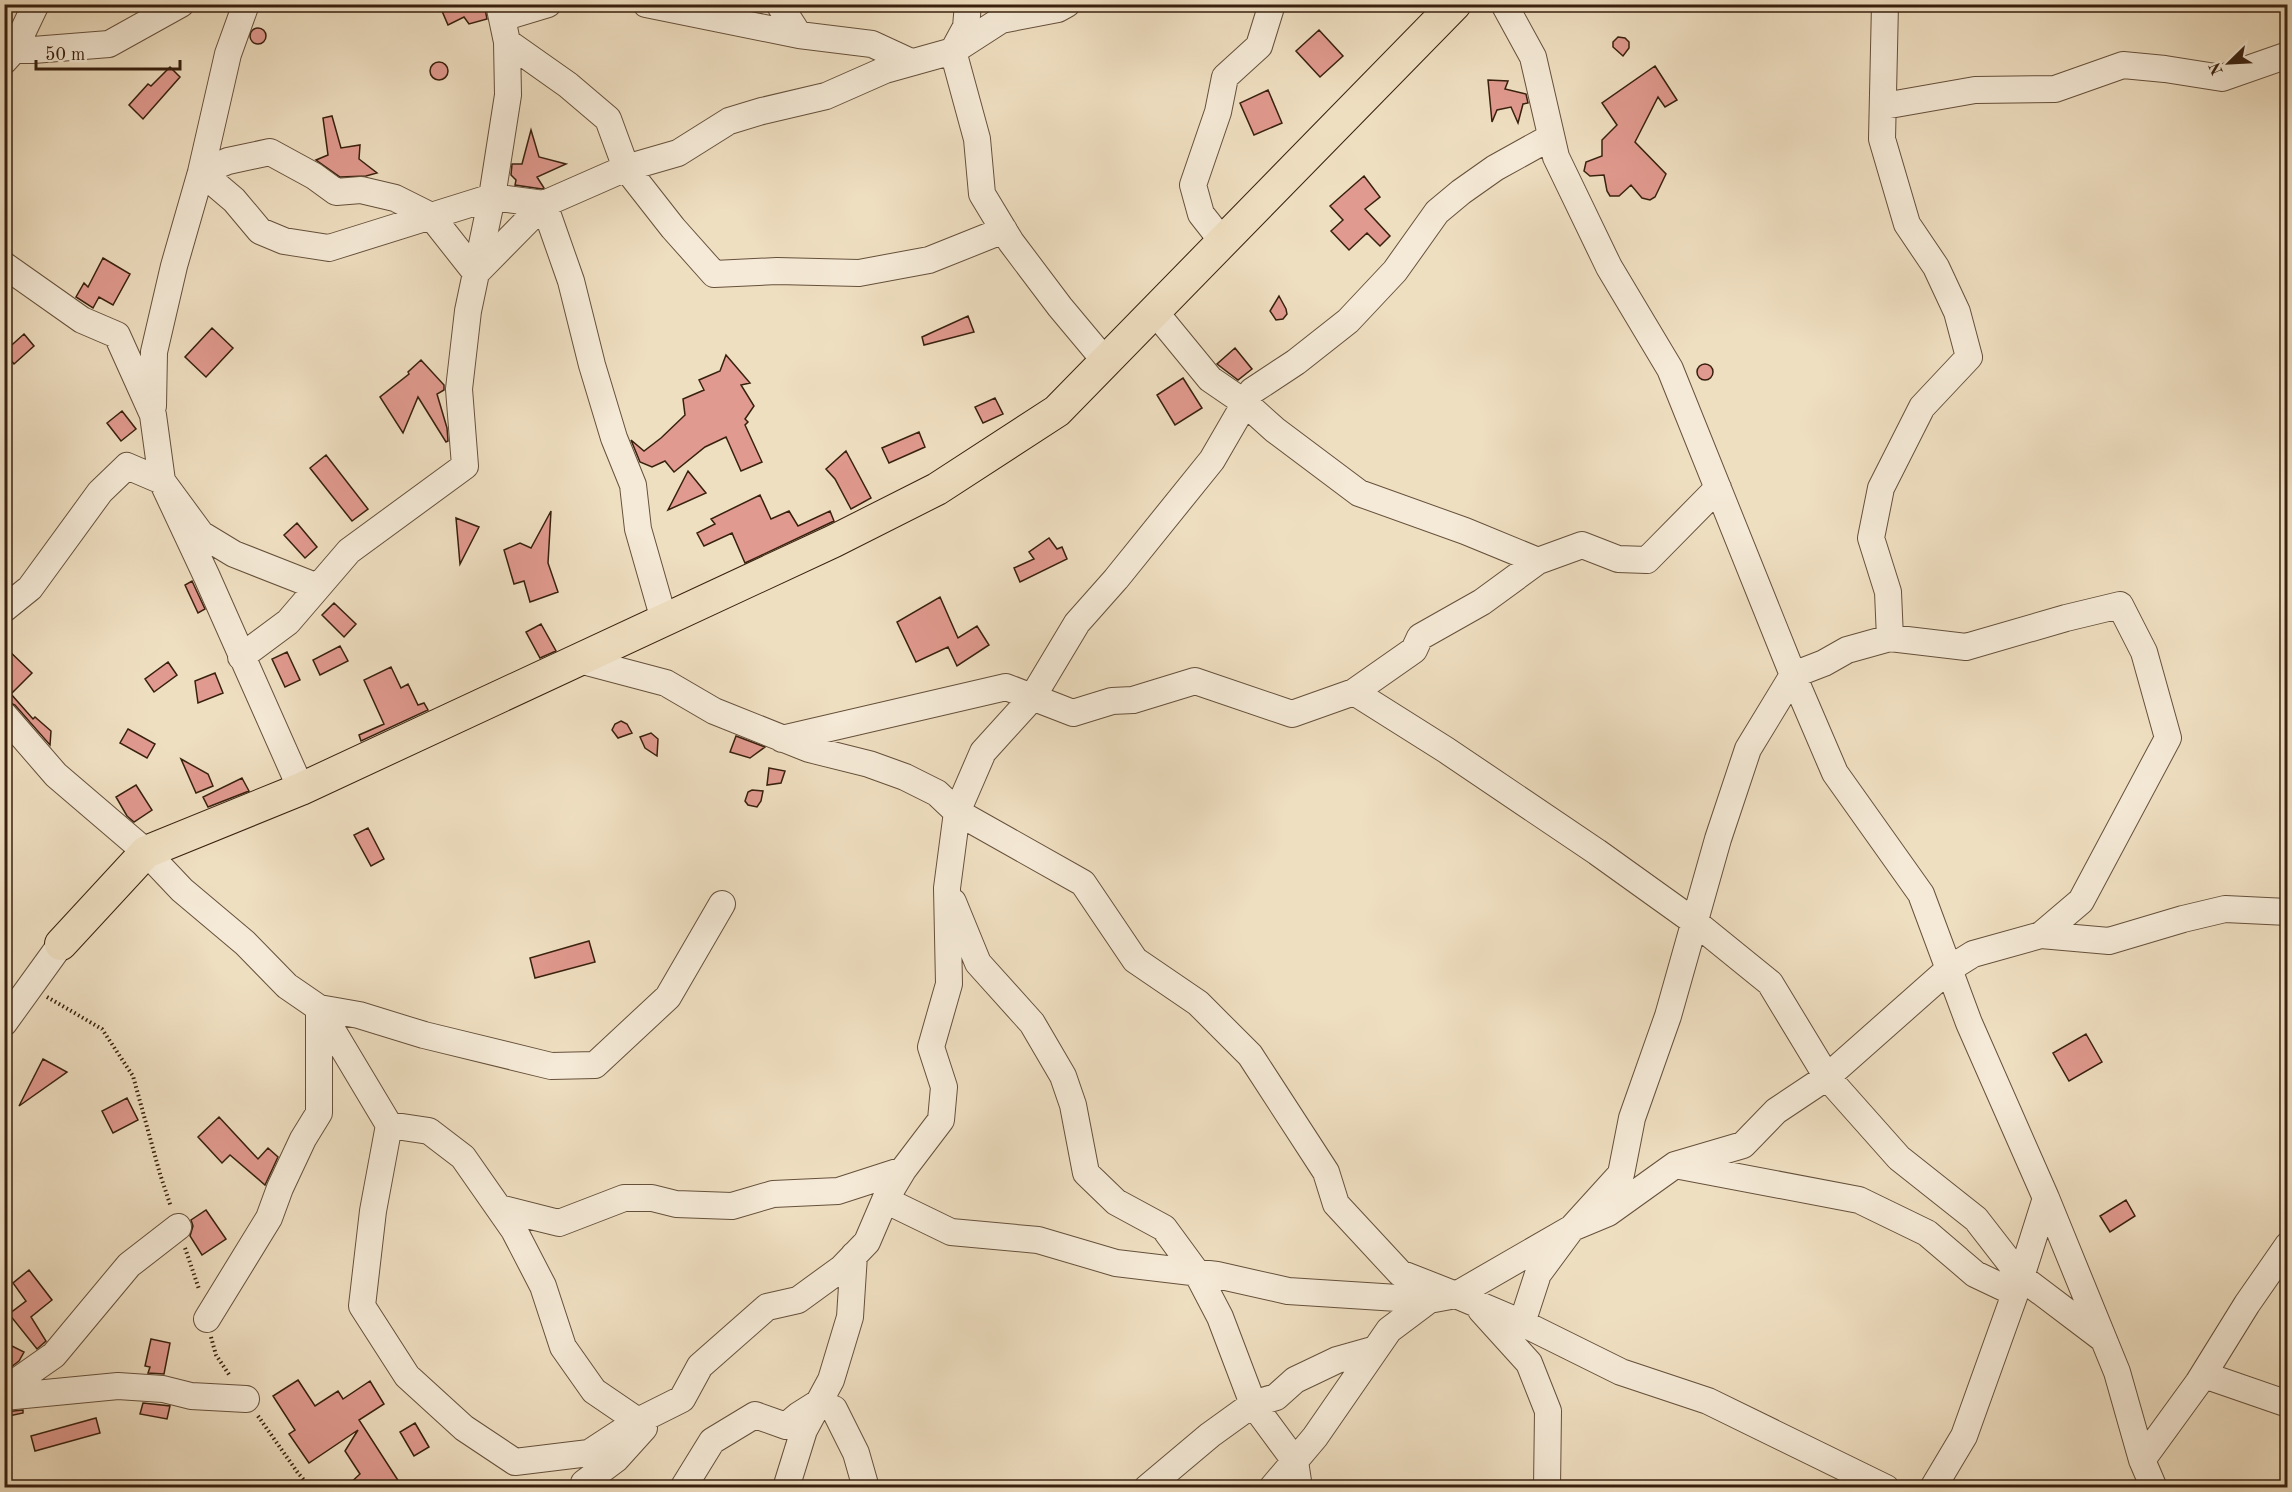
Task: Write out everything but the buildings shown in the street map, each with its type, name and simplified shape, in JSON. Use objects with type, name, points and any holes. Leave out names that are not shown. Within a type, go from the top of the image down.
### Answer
[{"type":"main road","points":[[61,945],[146,852],[301,789],[834,541],[936,489],[1058,411],[1455,4]]},
{"type":"street","points":[[9,56],[36,4]]},
{"type":"street","points":[[9,56],[33,50],[109,44],[181,4]]},
{"type":"street","points":[[246,4],[228,54],[201,172],[174,266],[154,352],[153,415],[162,481],[301,789]]},
{"type":"street","points":[[503,21],[548,4]]},
{"type":"street","points":[[646,4],[799,35],[872,44],[911,62]]},
{"type":"street","points":[[779,4],[799,35]]},
{"type":"street","points":[[968,4],[966,27],[952,51],[977,140],[982,194],[1004,230],[1060,307],[1106,362]]},
{"type":"street","points":[[476,273],[544,204],[626,168],[678,153],[729,121],[826,96],[885,70],[952,51],[1001,20],[1058,9],[1067,4]]},
{"type":"street","points":[[1223,242],[1202,214],[1193,185],[1218,112],[1225,77],[1259,46],[1272,4]]},
{"type":"street","points":[[1504,4],[1533,57],[1556,157],[1609,267],[1670,369],[1793,675],[1835,773],[1921,894],[1969,1023],[2046,1198],[2117,1372],[2142,1460],[2154,1488]]},
{"type":"street","points":[[1885,4],[1882,139],[1907,224],[1936,267],[1957,312],[1969,357],[1922,407],[1881,488],[1871,538],[1888,592],[1890,638]]},
{"type":"street","points":[[503,21],[568,85],[608,119],[626,168],[673,228],[714,274],[777,271],[859,273],[929,260],[1004,230]]},
{"type":"street","points":[[241,657],[288,622],[349,551],[465,466],[459,389],[468,311],[492,197],[508,95],[503,21]]},
{"type":"street","points":[[1884,106],[1975,90],[2055,89],[2123,65],[2222,78],[2288,55]]},
{"type":"street","points":[[319,1008],[389,1125],[373,1212],[362,1306],[407,1376],[464,1428],[515,1462],[589,1453],[646,1417],[682,1399],[700,1366],[766,1307],[798,1300],[842,1268],[867,1242],[885,1200],[903,1170],[941,1120],[944,1086],[931,1047],[949,984],[947,888],[957,812],[983,752],[1032,698],[1077,623],[1116,579],[1212,460],[1252,391],[1296,362],[1348,321],[1395,271],[1437,212],[1495,168],[1551,137]]},
{"type":"street","points":[[201,172],[228,161],[270,152],[314,176],[336,192],[360,190],[394,198],[431,216],[476,273]]},
{"type":"street","points":[[201,172],[234,200],[260,231],[284,241],[329,248],[492,197],[544,204]]},
{"type":"street","points":[[544,204],[571,281],[592,365],[614,438],[633,486],[638,529],[664,620]]},
{"type":"street","points":[[7,270],[82,320],[117,335],[153,415]]},
{"type":"street","points":[[1155,312],[1210,379],[1359,493],[1465,531],[1538,561]]},
{"type":"street","points":[[4,609],[30,588],[100,492],[127,466],[162,481],[201,534],[234,554],[318,587]]},
{"type":"street","points":[[782,738],[1006,687],[1073,712],[1112,701],[1133,700],[1195,681],[1292,714],[1354,692],[1414,650],[1420,637],[1482,602],[1538,561],[1582,544],[1618,559],[1647,560],[1718,488]]},
{"type":"street","points":[[1522,1323],[1538,1274],[1572,1228],[1621,1174],[1632,1118],[1668,1017],[1718,839],[1748,749],[1793,675],[1824,663],[1847,650],[1890,638],[1966,647],[2120,605],[2144,652],[2168,738],[2081,901],[2041,935]]},
{"type":"street","points":[[579,660],[666,683],[714,711],[809,749],[869,764],[905,777],[938,793],[957,812],[1083,884],[1135,960],[1198,1003],[1250,1055],[1326,1172],[1336,1204],[1400,1273],[1522,1323],[1621,1372],[1708,1401],[1886,1488]]},
{"type":"street","points":[[1354,692],[1446,750],[1597,852],[1696,923],[1770,983],[1827,1077],[1899,1158],[1976,1219],[2018,1285]]},
{"type":"street","points":[[4,715],[56,775],[146,852],[182,890],[245,943],[287,986],[319,1008],[359,1015],[424,1035],[551,1066],[595,1065],[668,997],[722,904]]},
{"type":"street","points":[[947,888],[978,963],[1032,1023],[1063,1076],[1073,1105],[1086,1173],[1116,1202],[1164,1228],[1197,1273],[1220,1317],[1253,1404],[1295,1461],[1299,1488]]},
{"type":"street","points":[[885,1200],[951,1232],[1038,1240],[1116,1263],[1197,1273],[1288,1291],[1429,1300],[1466,1299],[1572,1228],[1608,1213],[1675,1165],[1743,1145],[1776,1111],[1827,1077],[1948,969],[1973,954],[2041,935],[2109,940],[2225,909],[2288,912]]},
{"type":"street","points":[[4,1023],[61,945]]},
{"type":"street","points":[[207,1319],[269,1218],[303,1139],[319,1113],[319,1008]]},
{"type":"street","points":[[389,1125],[429,1131],[463,1157],[514,1230],[543,1286],[563,1347],[594,1391],[646,1417]]},
{"type":"street","points":[[1675,1165],[1859,1200],[1927,1233],[1975,1274],[2018,1285],[2104,1339]]},
{"type":"street","points":[[499,1208],[559,1222],[624,1198],[652,1198],[675,1204],[732,1206],[773,1194],[838,1191],[903,1170]]},
{"type":"street","points":[[1933,1488],[1964,1436],[2018,1285],[2046,1198]]},
{"type":"street","points":[[4,1390],[54,1355],[129,1265],[178,1227]]},
{"type":"street","points":[[2142,1460],[2204,1375],[2247,1304],[2288,1245]]},
{"type":"street","points":[[786,1488],[804,1430],[831,1380],[850,1317],[854,1255]]},
{"type":"street","points":[[1466,1299],[1529,1363],[1548,1411],[1547,1488]]},
{"type":"street","points":[[1272,1488],[1315,1437],[1389,1330],[1429,1300]]},
{"type":"street","points":[[1147,1488],[1210,1435],[1253,1404],[1276,1397],[1295,1380],[1338,1360],[1376,1349]]},
{"type":"street","points":[[2204,1375],[2288,1404]]},
{"type":"street","points":[[4,1397],[58,1394],[118,1386],[163,1389],[191,1396],[246,1399]]},
{"type":"street","points":[[683,1488],[712,1441],[755,1415],[786,1426],[818,1403]]},
{"type":"street","points":[[818,1403],[834,1409],[856,1453],[866,1488]]},
{"type":"street","points":[[585,1486],[616,1459],[646,1417]]}]
